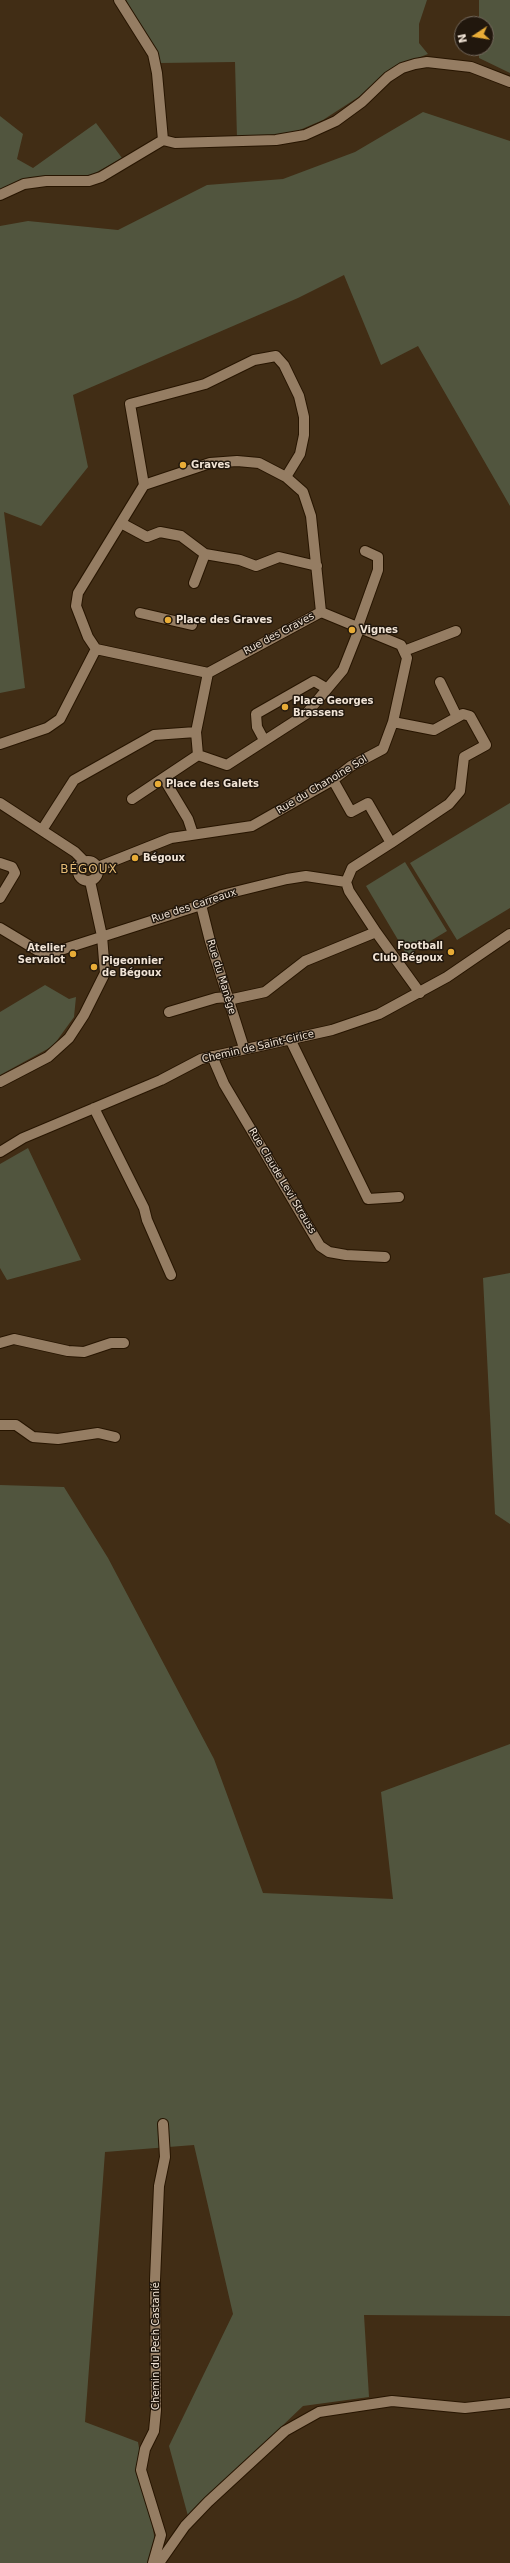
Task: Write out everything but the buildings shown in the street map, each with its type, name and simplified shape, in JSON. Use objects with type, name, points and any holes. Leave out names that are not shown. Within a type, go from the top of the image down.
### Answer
[{"type":"street","points":[[119,0],[153,54],[157,74],[163,140]]},
{"type":"street","points":[[0,195],[24,184],[46,181],[89,181],[101,178],[163,140],[175,143],[276,140],[305,134],[336,121],[362,102],[388,77],[402,68],[415,64],[427,62],[471,66],[510,82]]},
{"type":"street","points":[[198,755],[196,732],[208,673],[96,649],[88,637],[76,606],[78,593],[144,485],[130,404],[205,384],[254,360],[276,356],[284,365],[299,396],[304,417],[304,435],[300,454],[286,477]]},
{"type":"street","name":"Rue des Graves","points":[[144,485],[210,463],[237,461],[259,463],[286,477],[303,492],[308,500],[321,612],[208,673]]},
{"type":"street","points":[[121,523],[147,537],[160,532],[181,536],[204,554],[240,560],[256,566],[279,557],[316,566]]},
{"type":"street","points":[[198,755],[227,765],[306,714],[326,688],[343,670],[378,570],[378,557],[366,551]]},
{"type":"street","points":[[194,583],[204,554]]},
{"type":"street","points":[[321,612],[359,626],[401,645],[404,651],[456,631]]},
{"type":"street","points":[[140,613],[192,625]]},
{"type":"street","points":[[0,744],[47,728],[60,719],[96,649]]},
{"type":"street","name":"Rue du Chanoine Sol","points":[[98,867],[171,838],[252,826],[333,780],[351,766],[383,749],[393,722],[407,658],[404,651]]},
{"type":"street","points":[[264,740],[257,728],[256,714],[314,681],[326,688]]},
{"type":"street","points":[[440,682],[457,717]]},
{"type":"street","points":[[393,722],[434,730],[463,714],[470,716],[486,745],[464,757],[460,791],[450,804],[352,868],[346,882],[349,892],[420,993]]},
{"type":"street","points":[[42,830],[74,780],[154,735],[196,732]]},
{"type":"street","points":[[132,799],[198,755]]},
{"type":"street","points":[[164,779],[188,819],[193,834]]},
{"type":"street","points":[[333,780],[351,812],[368,802],[391,843]]},
{"type":"street","points":[[0,803],[42,830],[84,861],[89,860],[98,867],[97,876],[90,881],[85,881],[78,874],[78,868],[84,861]]},
{"type":"street","points":[[0,863],[12,867],[15,874],[0,898]]},
{"type":"street","name":"Rue des Carreaux","points":[[0,928],[45,955],[201,905],[222,895],[306,876],[346,882]]},
{"type":"street","points":[[0,1082],[48,1057],[69,1038],[84,1015],[105,973],[102,936],[90,881]]},
{"type":"street","name":"Rue du Manège","points":[[201,905],[228,999],[244,1048]]},
{"type":"street","points":[[169,1012],[216,998],[228,999],[265,992],[306,961],[376,932]]},
{"type":"street","name":"Chemin de Saint-Cirice","points":[[0,1152],[23,1138],[161,1080],[201,1059],[352,1024],[420,993],[510,934]]},
{"type":"street","points":[[290,1039],[368,1199],[399,1197]]},
{"type":"street","name":"Rue Claude Levi Strauss","points":[[212,1056],[224,1084],[320,1246],[329,1252],[346,1255],[385,1257]]},
{"type":"street","points":[[94,1108],[144,1208],[147,1220],[171,1274]]},
{"type":"street","points":[[0,1343],[14,1339],[68,1351],[84,1352],[111,1343],[124,1343]]},
{"type":"street","points":[[0,1425],[16,1425],[33,1437],[58,1439],[98,1432],[115,1437]]},
{"type":"street","name":"Chemin du Pech Castanié","points":[[153,2563],[160,2535],[157,2516],[141,2470],[145,2449],[154,2430],[156,2410],[155,2280],[160,2186],[165,2157],[163,2124]]},
{"type":"street","points":[[159,2563],[186,2526],[208,2502],[285,2431],[319,2412],[392,2401],[465,2408],[510,2403]]},
{"type":"green space","points":[[126,0],[427,0],[419,24],[419,43],[428,54],[395,67],[360,96],[323,120],[295,132],[237,139],[235,62],[160,63]]},
{"type":"green space","points":[[479,0],[510,0],[510,73],[479,58],[479,56],[494,56],[494,16],[479,16]]},
{"type":"green space","points":[[423,112],[510,141],[510,506],[418,346],[381,365],[344,275],[298,298],[73,395],[88,467],[41,526],[4,512],[25,688],[0,693],[0,226],[28,221],[118,230],[207,185],[283,179],[355,152]]},
{"type":"green space","points":[[0,116],[23,134],[17,159],[33,168],[96,123],[122,158],[90,176],[30,177],[0,190]]},
{"type":"green space","points":[[510,803],[510,908],[457,940],[410,863]]},
{"type":"green space","points":[[405,862],[447,931],[407,955],[366,886]]},
{"type":"green space","points":[[45,985],[69,999],[76,997],[74,1017],[53,1046],[0,1075],[0,1012]]},
{"type":"green space","points":[[28,1148],[81,1260],[7,1280],[0,1268],[0,1164]]},
{"type":"green space","points":[[510,1273],[510,1524],[495,1514],[483,1278]]},
{"type":"green space","points":[[0,1485],[64,1487],[108,1558],[214,1759],[263,1893],[393,1899],[381,1792],[510,1744],[510,2316],[364,2315],[369,2397],[303,2406],[188,2516],[169,2446],[233,2314],[194,2145],[105,2152],[85,2422],[138,2442],[156,2547],[149,2563],[0,2563]]},
{"type":"place","name":"Graves","points":[[183,465]]},
{"type":"place","name":"Place des Graves","points":[[168,620]]},
{"type":"place","name":"Vignes","points":[[352,630]]},
{"type":"place","name":"Place Georges Brassens","points":[[285,707]]},
{"type":"place","name":"Place des Galets","points":[[158,784]]},
{"type":"place","name":"Bégoux","points":[[135,858]]},
{"type":"place","name":"Football Club Bégoux","points":[[451,952]]},
{"type":"place","name":"Atelier Servalot","points":[[73,954]]},
{"type":"place","name":"Pigeonnier de Bégoux","points":[[94,967]]},
{"type":"district","name":"BÉGOUX","points":[[89,870]]}]
